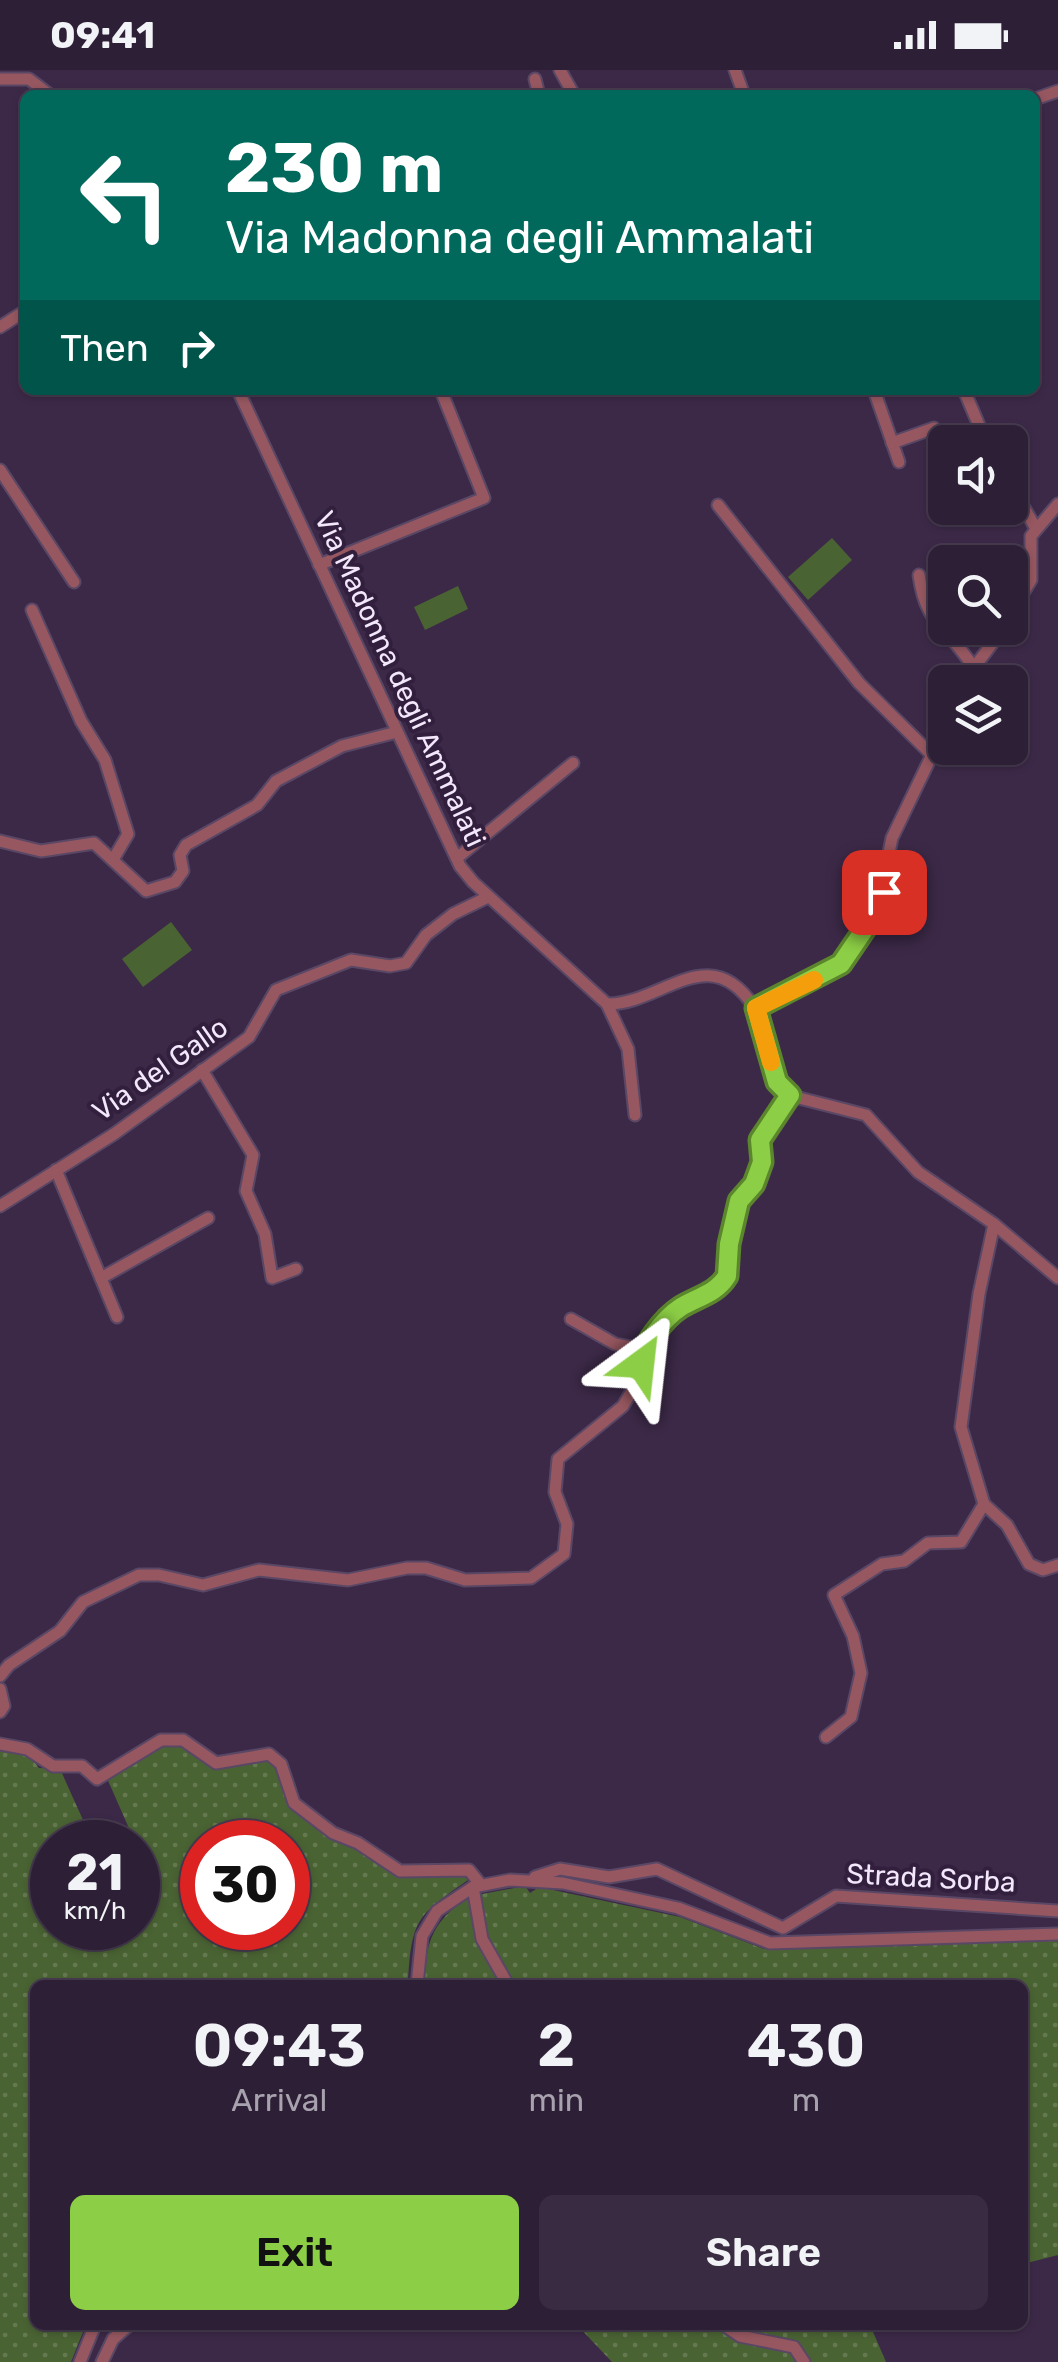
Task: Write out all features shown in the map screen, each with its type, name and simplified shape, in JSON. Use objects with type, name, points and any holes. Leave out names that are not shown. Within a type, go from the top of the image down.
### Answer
[{"type":"street","points":[[0,79],[30,74]]},
{"type":"street","points":[[535,79],[538,90]]},
{"type":"street","name":"Via Madonna degli Ammalati","points":[[240,395],[457,858],[488,896],[607,1004]]},
{"type":"street","points":[[320,565],[484,498],[443,395]]},
{"type":"street","points":[[876,395],[899,462]]},
{"type":"street","points":[[966,395],[979,425]]},
{"type":"street","points":[[892,443],[928,430]]},
{"type":"street","points":[[0,470],[74,582]]},
{"type":"street","points":[[1028,587],[1032,580],[1028,557],[1035,527],[1058,504]]},
{"type":"street","points":[[718,505],[859,683],[928,751]]},
{"type":"street","points":[[1028,515],[1035,527]]},
{"type":"street","points":[[919,575],[928,614],[952,636],[972,665]]},
{"type":"street","points":[[32,610],[81,721],[105,760],[128,834],[114,858]]},
{"type":"street","points":[[975,665],[990,645]]},
{"type":"street","points":[[0,841],[41,851],[94,843],[146,891],[176,882],[183,872],[180,855],[186,845],[256,805],[276,781],[342,746],[397,732]]},
{"type":"street","points":[[457,858],[573,763]]},
{"type":"street","points":[[756,1008],[829,972],[848,956],[877,911],[892,838],[928,763]]},
{"type":"street","name":"Via del Gallo","points":[[0,1206],[256,1030],[276,990],[351,960],[390,966],[406,963],[426,936],[453,914],[488,896]]},
{"type":"street","points":[[635,1116],[628,1049],[607,1004],[638,1000],[696,976],[728,982],[756,1008],[777,1082],[790,1095],[866,1115],[918,1172],[994,1224],[1058,1278]]},
{"type":"street","points":[[202,1070],[253,1155],[246,1190],[265,1234],[272,1278],[296,1269]]},
{"type":"street","points":[[0,1676],[9,1665],[60,1631],[83,1602],[139,1575],[202,1585],[259,1570],[348,1580],[407,1568],[465,1580],[531,1578],[564,1554],[567,1524],[555,1492],[558,1459],[622,1406],[637,1382],[642,1349],[679,1308],[697,1300],[727,1276],[729,1244],[739,1201],[754,1184],[762,1162],[760,1140],[790,1095]]},
{"type":"street","points":[[56,1170],[117,1317]]},
{"type":"street","points":[[101,1278],[208,1218]]},
{"type":"street","points":[[994,1224],[978,1294],[961,1426],[984,1504],[1006,1525],[1030,1564],[1043,1570],[1058,1565]]},
{"type":"street","points":[[1040,1265],[1058,1286]]},
{"type":"street","points":[[571,1319],[622,1347],[642,1349]]},
{"type":"street","points":[[826,1737],[851,1717],[861,1673],[853,1636],[834,1595],[882,1564],[904,1561],[928,1543],[960,1542],[984,1504]]},
{"type":"street","points":[[0,1689],[4,1706],[0,1712]]},
{"type":"street","points":[[0,1744],[28,1749],[53,1766],[82,1766],[97,1779],[161,1740],[173,1738],[183,1740],[216,1763],[269,1754],[281,1764],[294,1803],[333,1833],[400,1871],[469,1870],[477,1886],[482,1938],[505,1980]]},
{"type":"street","name":"Strada Sorba","points":[[528,1879],[560,1869],[623,1877],[657,1869],[783,1928],[836,1896],[1058,1912]]},
{"type":"street","points":[[417,1980],[419,1947],[431,1918],[477,1886],[528,1879],[678,1908],[770,1942],[1058,1934]]},
{"type":"street","points":[[80,2362],[92,2330]]},
{"type":"street","points":[[102,2362],[112,2339],[123,2330]]},
{"type":"street","points":[[731,2330],[740,2336],[794,2348],[804,2362]]},
{"type":"green space","points":[[832,538],[852,560],[808,600],[788,577]]},
{"type":"green space","points":[[458,586],[468,609],[425,630],[414,607]]},
{"type":"green space","points":[[171,922],[192,950],[143,987],[122,959]]},
{"type":"green space","points":[[183,1742],[213,1767],[265,1758],[275,1769],[291,1806],[382,1867],[399,1873],[458,1871],[468,1880],[420,1920],[412,1945],[408,1980],[30,1980],[30,2330],[84,2330],[71,2362],[0,2362],[0,1747],[27,1752],[39,1768],[60,1769],[83,1820],[30,1820],[30,1950],[160,1950],[160,1820],[125,1820],[106,1776],[163,1743]]},
{"type":"green space","points":[[525,1886],[530,1893],[539,1887],[680,1917],[764,1949],[1058,1940],[1058,2255],[1028,2263],[1028,1980],[508,1980],[486,1939],[477,1895]]},
{"type":"green space","points":[[471,1896],[502,1980],[424,1980],[429,1944],[440,1923]]},
{"type":"green space","points":[[582,2330],[733,2330],[795,2354],[800,2362],[612,2362]]},
{"type":"green space","points":[[872,2330],[886,2362],[808,2362],[788,2344],[741,2331]]},
{"type":"slow traffic","points":[[771,1062],[756,1008],[814,980]]},
{"type":"route","points":[[641,1364],[642,1349],[679,1308],[723,1284],[739,1201],[759,1176],[760,1140],[790,1095],[777,1082],[756,1008],[841,964],[877,911],[884,892]]}]
